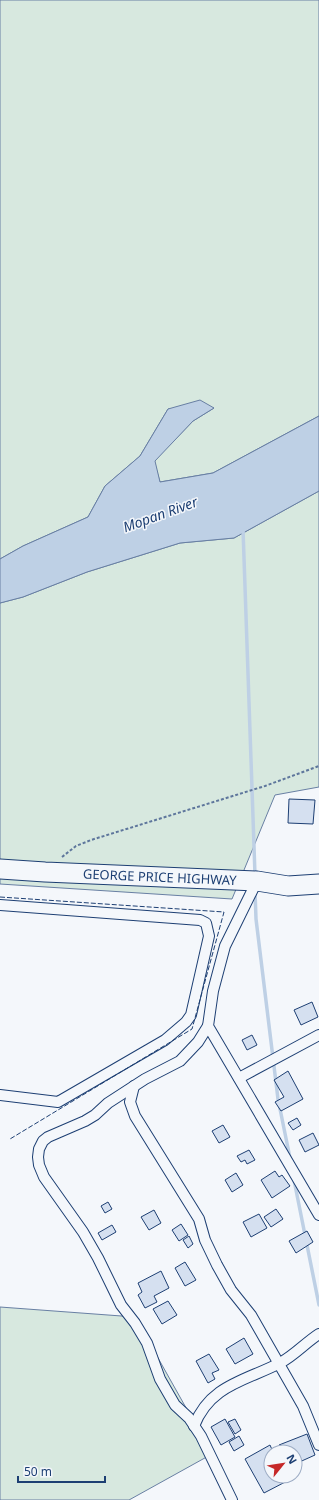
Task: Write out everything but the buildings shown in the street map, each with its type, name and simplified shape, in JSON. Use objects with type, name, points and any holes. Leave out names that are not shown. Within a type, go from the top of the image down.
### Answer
[{"type":"highway","name":"GEORGE PRICE HIGHWAY","points":[[0,869],[257,881],[288,886],[319,884]]},
{"type":"street","points":[[232,1500],[201,1436],[189,1418],[175,1405],[160,1379],[147,1342],[135,1322],[121,1305],[98,1258],[82,1232],[50,1187],[39,1165],[38,1149],[43,1141],[48,1137],[95,1115],[108,1103],[134,1086],[180,1061],[198,1042],[208,1026],[213,992],[225,946],[257,881]]},
{"type":"street","points":[[0,905],[200,920],[206,923],[209,936],[191,1015],[186,1022],[165,1040],[58,1102],[0,1096]]},
{"type":"street","points":[[208,1026],[319,1215]]},
{"type":"street","points":[[239,1078],[319,1035]]},
{"type":"street","points":[[134,1086],[130,1102],[135,1116],[199,1219],[216,1265],[231,1290],[251,1315],[279,1363],[303,1406],[319,1445]]},
{"type":"street","points":[[194,1426],[205,1405],[217,1394],[236,1382],[290,1357],[319,1334]]},
{"type":"path","points":[[45,872],[76,846],[91,840],[265,786],[319,766]]},
{"type":"shaded area","points":[[0,0],[319,0],[319,416],[213,473],[160,482],[154,461],[193,421],[214,408],[168,409],[140,456],[105,486],[88,517],[23,546],[0,559]]},
{"type":"shaded area","points":[[319,491],[319,787],[275,795],[232,899],[0,884],[0,603],[23,597],[87,572],[180,543],[234,538]]},
{"type":"shaded area","points":[[0,1307],[135,1317],[212,1454],[129,1500],[0,1500]]},
{"type":"water","name":"Mopan River","points":[[200,400],[214,408],[193,421],[155,461],[160,482],[213,473],[319,416],[319,491],[234,538],[180,543],[87,572],[23,597],[0,603],[0,559],[23,546],[88,517],[105,486],[140,456],[168,409]]},
{"type":"waterway","points":[[243,529],[255,875]]},
{"type":"waterway","points":[[255,891],[256,919],[278,1099],[290,1158]]},
{"type":"waterway","points":[[294,1180],[319,1305]]},
{"type":"fence","points":[[0,897],[224,912],[192,1029],[10,1139]]}]
